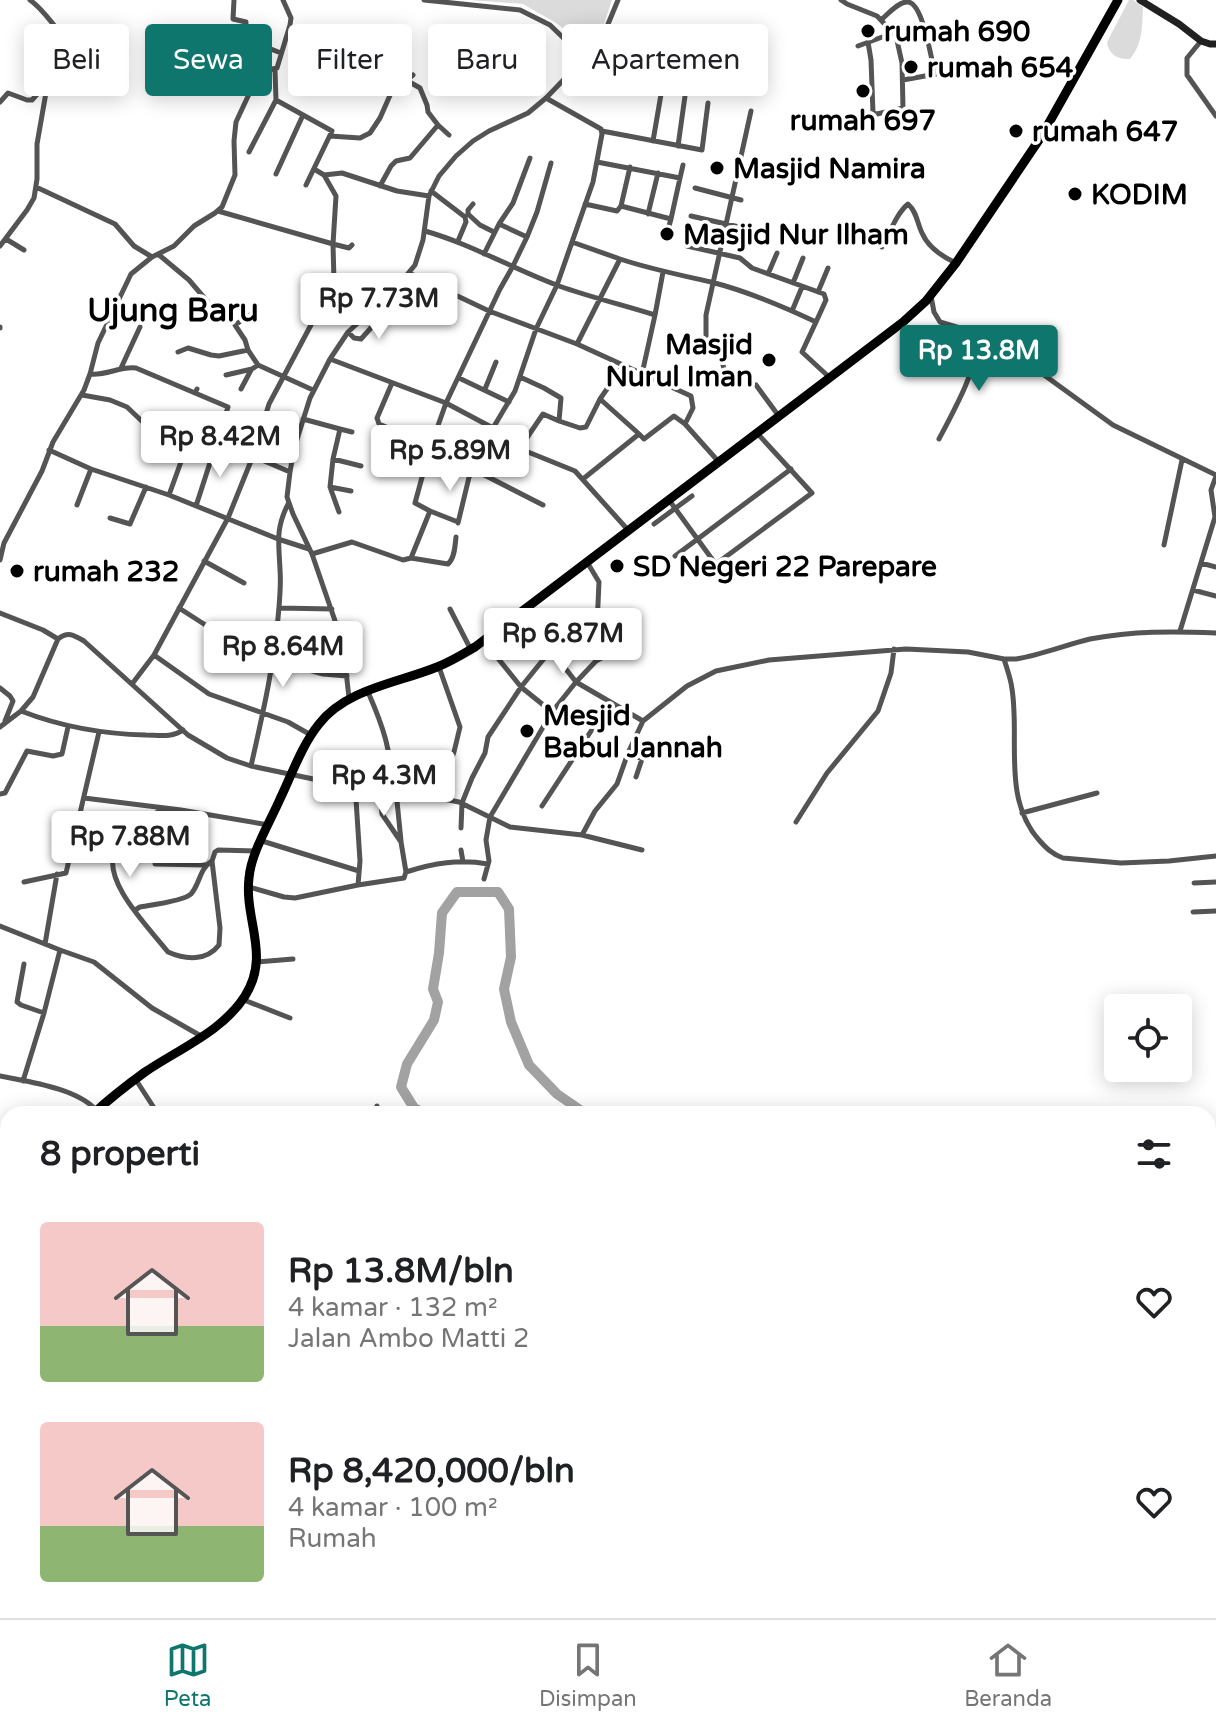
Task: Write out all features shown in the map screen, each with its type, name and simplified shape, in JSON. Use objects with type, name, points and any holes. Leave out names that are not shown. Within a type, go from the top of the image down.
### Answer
[{"type":"highway","points":[[103,1106],[227,1019],[243,1000],[257,962],[248,887],[250,870],[311,735],[328,713],[349,699],[439,666],[471,649],[903,322],[931,295],[956,263],[1041,137],[1118,0]]},
{"type":"street","points":[[30,0],[52,24]]},
{"type":"street","points":[[234,0],[233,19],[246,22],[245,39],[281,53]]},
{"type":"street","points":[[249,152],[276,100],[275,70],[291,18],[283,0]]},
{"type":"street","points":[[424,0],[520,10],[550,25],[562,37]]},
{"type":"street","points":[[608,24],[618,0]]},
{"type":"street","points":[[841,0],[874,14],[893,33],[898,43],[904,107],[874,114],[868,42]]},
{"type":"street","points":[[1140,0],[1201,41],[1216,44]]},
{"type":"street","points":[[881,20],[903,2],[916,6],[935,73]]},
{"type":"street","points":[[858,46],[893,33]]},
{"type":"street","points":[[1201,41],[1187,58],[1186,71],[1216,116]]},
{"type":"street","points":[[0,560],[2,542],[42,471],[49,450],[82,395],[98,343],[131,274],[174,246],[194,226],[218,211],[235,178],[234,134],[240,113],[259,75],[263,71],[275,70]]},
{"type":"street","points":[[903,80],[947,72]]},
{"type":"street","points":[[349,699],[343,644],[287,491],[303,419],[330,359],[348,332],[396,288],[419,257],[430,194],[439,176],[473,141],[528,113],[562,81]]},
{"type":"street","points":[[412,83],[420,88],[428,112],[449,135]]},
{"type":"street","points":[[0,102],[8,93],[27,100],[33,100],[36,96]]},
{"type":"street","points":[[0,246],[32,202],[45,96]]},
{"type":"street","points":[[330,136],[360,138],[370,133],[390,96]]},
{"type":"street","points":[[653,141],[661,96]]},
{"type":"street","points":[[678,146],[685,96]]},
{"type":"street","points":[[546,98],[602,131],[702,150],[708,103]]},
{"type":"street","points":[[276,100],[332,130],[306,185]]},
{"type":"street","points":[[725,373],[721,357],[707,350],[706,310],[751,111]]},
{"type":"street","points":[[276,174],[303,115]]},
{"type":"street","points":[[380,186],[391,166],[396,161],[410,158],[438,125]]},
{"type":"street","points":[[551,163],[527,237],[446,403],[415,504],[458,522],[471,469],[509,402],[536,329],[557,285],[593,182],[602,131]]},
{"type":"street","points":[[484,254],[513,203],[530,158]]},
{"type":"street","points":[[597,162],[680,178]]},
{"type":"street","points":[[621,206],[670,223],[683,165]]},
{"type":"street","points":[[585,204],[617,211],[621,206],[630,167]]},
{"type":"street","points":[[132,684],[154,655],[228,518],[253,456],[266,412],[312,323],[330,298],[334,281],[336,196],[324,175],[314,169]]},
{"type":"street","points":[[324,175],[342,173],[404,193],[430,194],[465,217],[458,241]]},
{"type":"street","points":[[648,214],[658,173]]},
{"type":"street","points":[[36,187],[115,224],[128,242],[186,278],[207,301]]},
{"type":"street","points":[[695,188],[741,200]]},
{"type":"street","points":[[473,204],[468,214],[494,232]]},
{"type":"street","points":[[882,247],[900,212],[908,204],[930,246],[956,263]]},
{"type":"street","points":[[218,211],[333,244],[349,248],[352,245]]},
{"type":"street","points":[[691,216],[748,229]]},
{"type":"street","points":[[499,224],[527,237]]},
{"type":"street","points":[[425,231],[458,241],[557,285],[655,315]]},
{"type":"street","points":[[4,239],[24,250]]},
{"type":"street","points":[[572,242],[663,272],[712,282],[752,295],[816,322]]},
{"type":"street","points":[[687,246],[740,258],[750,267],[825,295],[826,299],[802,352],[829,377]]},
{"type":"street","points":[[768,274],[777,253]]},
{"type":"street","points":[[793,283],[803,258]]},
{"type":"street","points":[[577,344],[620,259]]},
{"type":"street","points":[[818,292],[828,268]]},
{"type":"street","points":[[642,374],[663,272]]},
{"type":"street","points":[[409,273],[489,311],[577,344],[691,396],[693,408],[685,424]]},
{"type":"street","points":[[792,311],[802,287]]},
{"type":"street","points":[[931,295],[934,312],[940,322],[1000,342],[1113,425],[1216,475],[1211,490],[1215,517],[1180,631]]},
{"type":"street","points":[[348,332],[354,338],[361,339],[369,331],[378,320],[371,309]]},
{"type":"street","points":[[251,314],[235,325],[245,340],[255,367]]},
{"type":"street","points":[[120,369],[140,327]]},
{"type":"street","points":[[939,439],[970,378],[981,334]]},
{"type":"street","points":[[178,352],[188,348],[219,356],[248,350]]},
{"type":"street","points":[[330,359],[446,403],[520,448],[573,470],[628,530]]},
{"type":"street","points":[[485,389],[496,362]]},
{"type":"street","points":[[520,448],[543,414],[580,428],[586,427],[600,399],[623,366]]},
{"type":"street","points":[[241,389],[255,367]]},
{"type":"street","points":[[226,375],[255,367],[314,391]]},
{"type":"street","points":[[90,374],[136,368],[228,407],[196,506]]},
{"type":"street","points":[[520,377],[561,398],[559,421]]},
{"type":"street","points":[[459,378],[509,402]]},
{"type":"street","points":[[381,472],[381,425],[377,418],[392,383]]},
{"type":"street","points":[[756,385],[779,416]]},
{"type":"street","points":[[82,395],[127,407],[147,426],[167,434],[217,443],[290,472]]},
{"type":"street","points":[[600,399],[644,439],[674,416],[718,461]]},
{"type":"street","points":[[303,419],[352,432]]},
{"type":"street","points":[[381,425],[543,505]]},
{"type":"street","points":[[339,512],[330,487],[340,429]]},
{"type":"street","points":[[668,499],[718,567],[812,493],[756,433]]},
{"type":"street","points":[[583,479],[639,434]]},
{"type":"street","points":[[49,450],[91,469],[169,495],[311,551],[352,542],[403,560],[411,558],[448,564],[456,537]]},
{"type":"street","points":[[169,495],[182,459]]},
{"type":"street","points":[[333,459],[361,466]]},
{"type":"street","points":[[1164,545],[1182,460]]},
{"type":"street","points":[[77,505],[91,469]]},
{"type":"street","points":[[675,556],[791,469]]},
{"type":"street","points":[[110,518],[130,524],[146,487]]},
{"type":"street","points":[[330,487],[351,491]]},
{"type":"street","points":[[654,524],[692,496]]},
{"type":"street","points":[[251,766],[273,660],[279,608],[278,539],[289,503]]},
{"type":"street","points":[[411,558],[430,511]]},
{"type":"street","points":[[204,561],[244,583]]},
{"type":"street","points":[[587,561],[599,582],[597,626]]},
{"type":"street","points":[[1201,563],[1216,567]]},
{"type":"street","points":[[1193,590],[1216,596]]},
{"type":"street","points":[[179,608],[245,651],[323,674],[347,676]]},
{"type":"street","points":[[279,608],[332,609]]},
{"type":"street","points":[[450,609],[471,649]]},
{"type":"street","points":[[521,612],[576,682],[643,721]]},
{"type":"street","points":[[0,613],[58,639]]},
{"type":"street","points":[[582,835],[595,811],[617,784],[643,721],[687,686],[728,667],[769,660],[894,649],[968,652],[1004,659],[1030,657],[1089,640],[1145,632],[1216,633]]},
{"type":"street","points":[[2,724],[21,711],[33,697],[58,639],[66,634],[76,636],[183,730],[208,749],[227,758],[318,780],[379,787],[462,803],[517,828],[582,835],[642,850]]},
{"type":"street","points":[[484,640],[521,687],[552,712]]},
{"type":"street","points":[[484,879],[488,864],[486,840],[490,817],[552,712],[596,661],[617,649]]},
{"type":"street","points":[[796,822],[827,773],[878,711],[891,673],[894,649]]},
{"type":"street","points":[[461,828],[462,803],[484,756],[488,737],[521,687],[551,650]]},
{"type":"street","points":[[154,655],[206,693],[264,712],[311,735]]},
{"type":"street","points":[[1004,659],[1012,689],[1016,784],[1022,813],[1046,848],[1063,858],[1121,863],[1216,856]]},
{"type":"street","points":[[437,798],[460,731],[439,666]]},
{"type":"street","points":[[0,688],[13,701],[2,724]]},
{"type":"street","points":[[248,887],[295,898],[404,878],[406,872],[389,746],[367,691]]},
{"type":"street","points":[[542,806],[610,702]]},
{"type":"street","points":[[21,711],[68,727],[99,732],[167,735],[183,730]]},
{"type":"street","points":[[0,794],[5,793],[27,751],[53,756],[62,754],[68,727]]},
{"type":"street","points":[[24,882],[66,873],[99,732]]},
{"type":"street","points":[[628,753],[642,759],[636,777]]},
{"type":"street","points":[[355,784],[358,885]]},
{"type":"street","points":[[379,787],[382,814],[401,842]]},
{"type":"street","points":[[1022,813],[1097,793]]},
{"type":"street","points":[[84,798],[269,825]]},
{"type":"street","points":[[162,808],[116,849],[112,868],[114,879],[168,952],[184,958],[206,957],[219,945],[220,928],[212,861],[218,850],[259,846],[359,871]]},
{"type":"street","points":[[461,850],[463,862]]},
{"type":"street","points":[[155,864],[205,865],[212,861]]},
{"type":"street","points":[[406,872],[430,864],[488,864]]},
{"type":"street","points":[[135,910],[185,898],[191,894],[205,865]]},
{"type":"street","points":[[45,944],[57,874]]},
{"type":"street","points":[[1194,883],[1216,882]]},
{"type":"street","points":[[1193,912],[1216,911]]},
{"type":"street","points":[[0,926],[94,962],[152,1008],[201,1036]]},
{"type":"street","points":[[23,1081],[60,950]]},
{"type":"street","points":[[257,962],[293,959]]},
{"type":"street","points":[[24,964],[17,1002],[44,1013]]},
{"type":"street","points":[[243,1000],[290,1018]]},
{"type":"street","points":[[0,1076],[73,1093],[84,1098],[90,1106]]},
{"type":"street","points":[[136,1080],[153,1106]]},
{"type":"shaded area","points":[[470,0],[612,0],[604,24],[562,24],[562,28],[523,4]]},
{"type":"shaded area","points":[[1129,0],[1143,7],[1137,47],[1130,59],[1126,59],[1112,53],[1107,42]]},
{"type":"waterway","points":[[413,1106],[401,1087],[407,1064],[434,1020],[438,1002],[433,989],[442,913],[457,892],[498,892],[509,909],[511,957],[504,989],[511,1022],[529,1065],[557,1094],[574,1106]]},
{"type":"place","name":"rumah 690","points":[[868,31]]},
{"type":"place","name":"rumah 654","points":[[911,67]]},
{"type":"place","name":"rumah 697","points":[[863,91]]},
{"type":"place","name":"rumah 647","points":[[1016,131]]},
{"type":"place","name":"Masjid Namira","points":[[717,168]]},
{"type":"place","name":"KODIM","points":[[1075,194]]},
{"type":"place","name":"Masjid Nur Ilham","points":[[667,234]]},
{"type":"place","name":"Masjid Nurul Iman","points":[[769,360]]},
{"type":"place","name":"SD Negeri 22 Parepare","points":[[617,566]]},
{"type":"place","name":"rumah 232","points":[[17,571]]},
{"type":"place","name":"Mesjid Babul Jannah","points":[[527,731]]},
{"type":"district","name":"Ujung Baru","points":[[173,310]]}]
